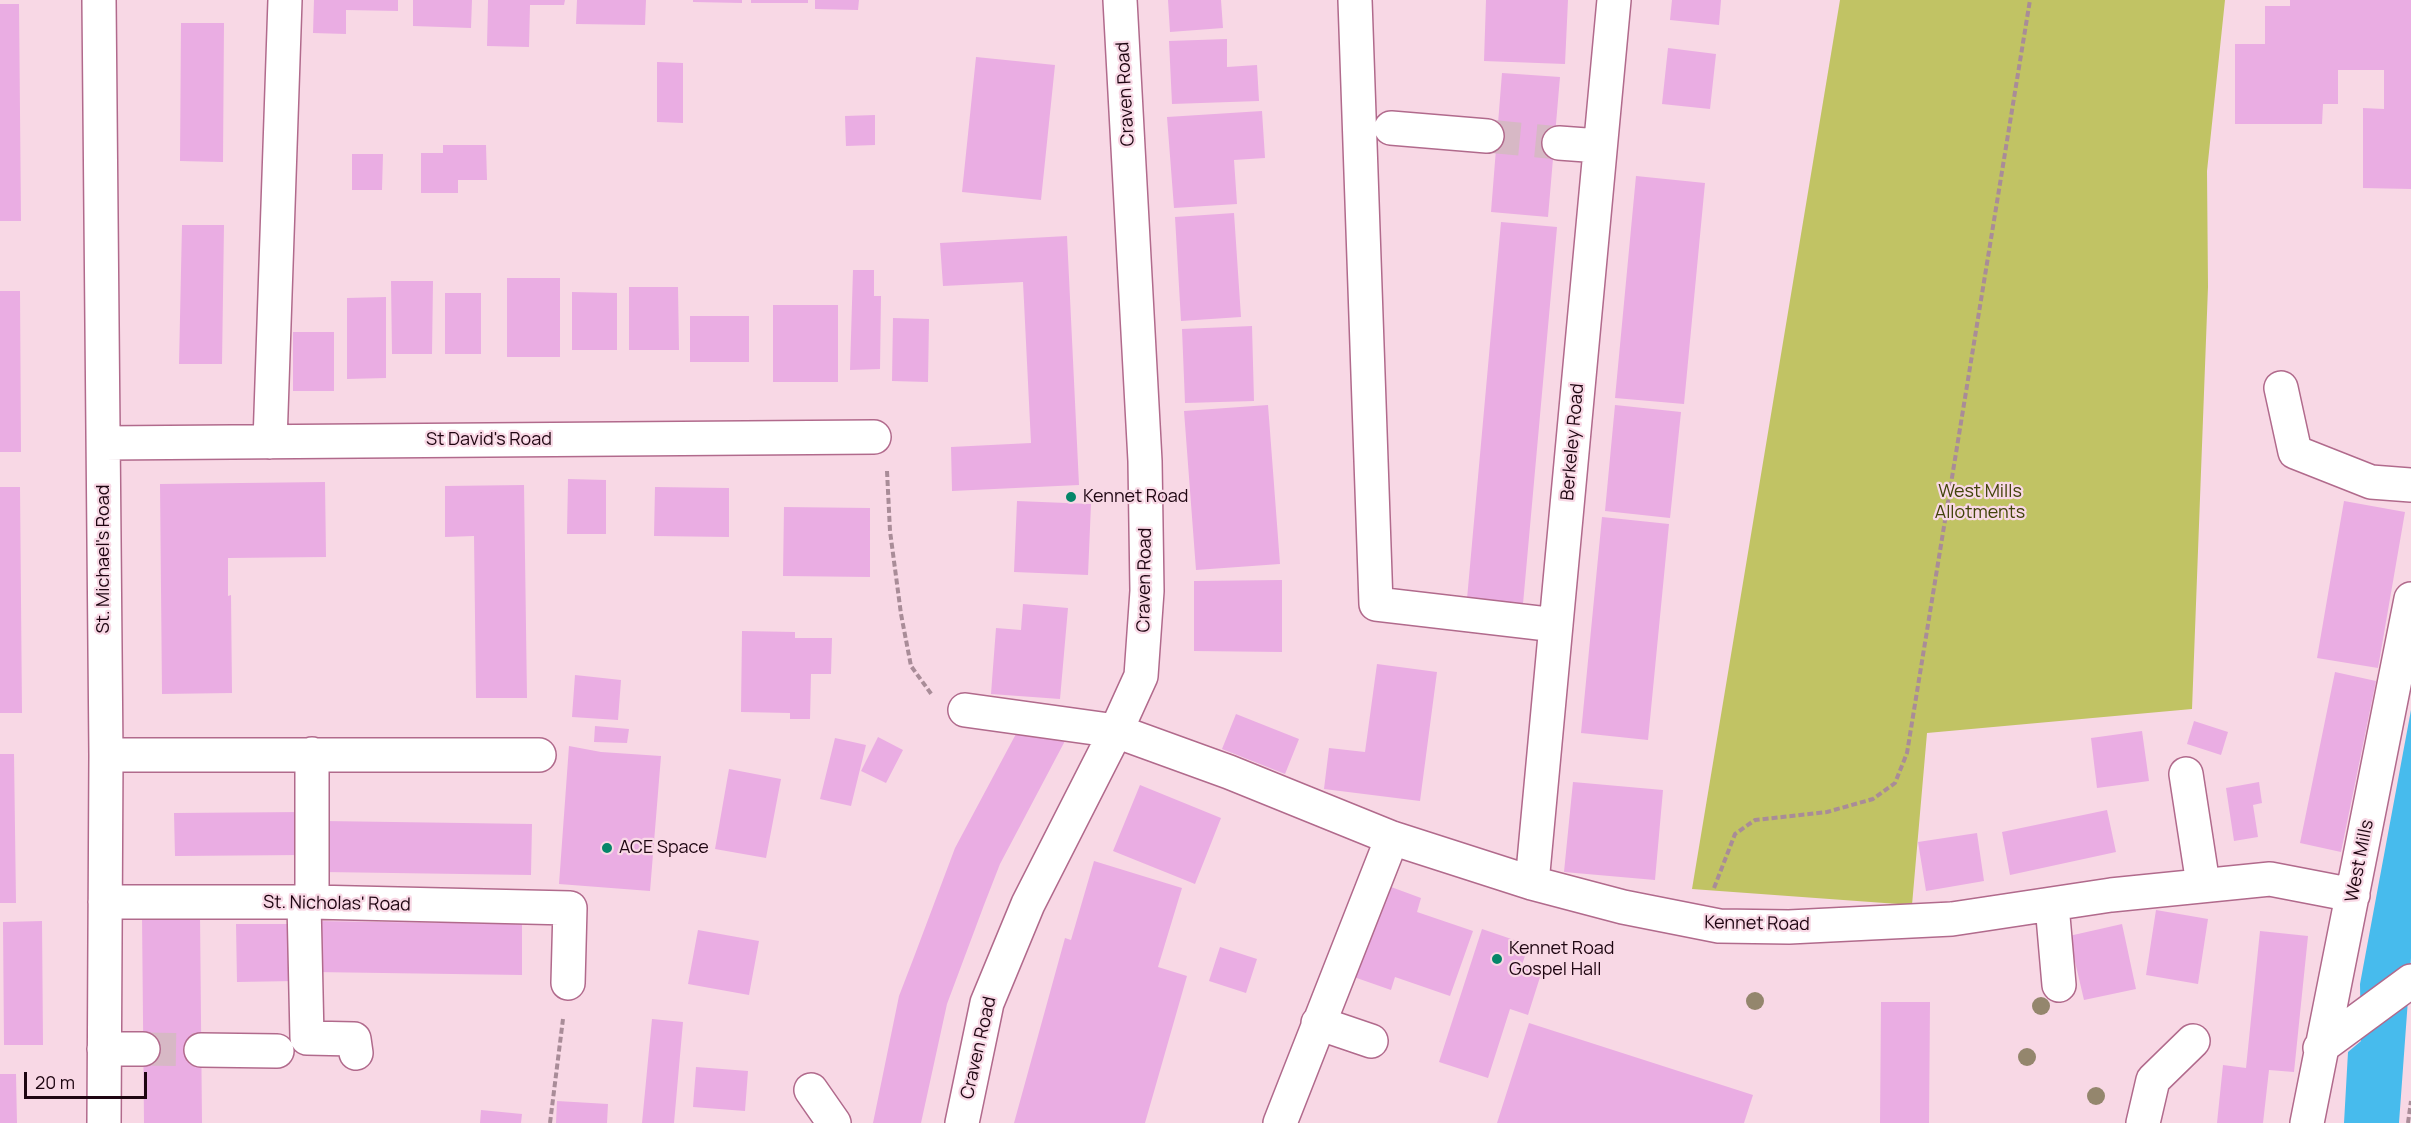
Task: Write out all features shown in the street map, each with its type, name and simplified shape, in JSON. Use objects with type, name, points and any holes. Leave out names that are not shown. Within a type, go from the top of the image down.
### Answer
[{"type":"street","name":"St. Michael's Road","points":[[99,0],[106,755],[104,1121]]},
{"type":"street","points":[[270,442],[285,0]]},
{"type":"street","name":"Craven Road","points":[[962,1123],[987,1002],[1028,904],[1116,731],[1141,676],[1148,591],[1145,461],[1120,0]]},
{"type":"street","points":[[1355,0],[1376,604],[1556,626]]},
{"type":"street","name":"Berkeley Road","points":[[1532,883],[1614,0]]},
{"type":"street","points":[[1391,128],[1487,136]]},
{"type":"street","points":[[1559,142],[1600,146]]},
{"type":"street","points":[[2280,388],[2295,452],[2371,482],[2411,485]]},
{"type":"street","name":"St David's Road","points":[[104,443],[873,435]]},
{"type":"street","name":"West Mills","points":[[2307,1123],[2328,1042],[2353,895],[2411,599]]},
{"type":"street","name":"Kennet Road","points":[[965,710],[1116,731],[1229,771],[1392,838],[1532,883],[1700,923],[1789,927],[1952,919],[2111,895],[2270,879],[2353,895]]},
{"type":"street","points":[[312,754],[307,1038],[354,1039],[356,1053]]},
{"type":"street","points":[[106,755],[539,755]]},
{"type":"street","points":[[2186,774],[2203,884]]},
{"type":"street","points":[[1280,1123],[1317,1023],[1392,838]]},
{"type":"street","name":"St. Nicholas' Road","points":[[105,902],[570,908],[568,983]]},
{"type":"street","points":[[2052,905],[2058,985]]},
{"type":"street","points":[[2328,1042],[2411,981]]},
{"type":"street","points":[[1317,1023],[1371,1041]]},
{"type":"street","points":[[2143,1123],[2153,1080],[2193,1041]]},
{"type":"street","points":[[104,1049],[143,1049]]},
{"type":"street","points":[[201,1050],[277,1051]]},
{"type":"street","points":[[811,1090],[834,1123]]},
{"type":"path","points":[[1700,923],[1735,834],[1755,820],[1827,812],[1874,799],[1895,783],[1907,753],[2030,0]]},
{"type":"path","points":[[873,435],[887,469],[890,531],[911,666],[935,699],[965,710]]},
{"type":"path","points":[[550,1123],[568,983]]},
{"type":"path","points":[[2408,1123],[2411,1101]]},
{"type":"green space","name":"West Mills Allotments","points":[[1840,0],[2225,0],[2207,171],[2208,287],[2192,709],[1927,733],[1912,905],[1692,889]]},
{"type":"water","points":[[2411,710],[2411,958],[2399,1123],[2344,1123],[2348,1052],[2361,1041],[2360,984]]},
{"type":"building","points":[[314,0],[398,0],[398,11],[346,10],[346,34],[313,33]]},
{"type":"building","points":[[413,0],[472,0],[471,28],[413,26]]},
{"type":"building","points":[[488,0],[565,0],[564,5],[530,5],[529,47],[487,46]]},
{"type":"building","points":[[577,0],[646,0],[645,25],[576,24]]},
{"type":"building","points":[[693,0],[742,0],[742,3],[693,2]]},
{"type":"building","points":[[751,0],[808,0],[808,3],[751,3]]},
{"type":"building","points":[[815,0],[859,0],[858,10],[815,9]]},
{"type":"building","points":[[1168,0],[1221,0],[1223,28],[1170,32]]},
{"type":"building","points":[[1486,0],[1568,0],[1565,64],[1484,61]]},
{"type":"building","points":[[1672,0],[1721,0],[1719,25],[1670,20]]},
{"type":"building","points":[[2290,0],[2411,0],[2411,189],[2363,188],[2363,108],[2384,109],[2384,70],[2338,70],[2338,104],[2323,104],[2322,124],[2235,124],[2235,44],[2265,44],[2265,6],[2290,6]]},
{"type":"building","points":[[0,4],[19,4],[21,221],[0,221]]},
{"type":"building","points":[[181,23],[224,23],[223,162],[180,161]]},
{"type":"building","points":[[1227,39],[1227,67],[1257,65],[1259,101],[1172,104],[1169,41]]},
{"type":"building","points":[[1668,48],[1716,54],[1710,109],[1662,104]]},
{"type":"building","points":[[976,57],[1055,65],[1041,200],[962,192]]},
{"type":"building","points":[[657,62],[683,63],[683,123],[657,122]]},
{"type":"building","points":[[1502,73],[1560,77],[1548,217],[1491,212]]},
{"type":"building","points":[[1262,111],[1265,158],[1234,160],[1237,204],[1174,208],[1167,117]]},
{"type":"building","points":[[875,115],[875,145],[846,146],[845,116]]},
{"type":"building","points":[[443,145],[486,145],[487,180],[458,180],[458,193],[421,193],[421,153],[443,153]]},
{"type":"building","points":[[352,154],[383,154],[382,190],[352,190]]},
{"type":"building","points":[[1636,176],[1705,183],[1684,404],[1615,398]]},
{"type":"building","points":[[1234,213],[1241,317],[1181,321],[1175,217]]},
{"type":"building","points":[[1501,222],[1557,227],[1522,615],[1466,610]]},
{"type":"building","points":[[182,225],[224,225],[222,364],[179,364]]},
{"type":"building","points":[[1067,236],[1079,485],[952,491],[951,447],[1031,443],[1023,282],[943,286],[940,243]]},
{"type":"building","points":[[853,270],[874,270],[874,296],[881,296],[880,369],[850,370]]},
{"type":"building","points":[[507,278],[560,278],[560,357],[507,357]]},
{"type":"building","points":[[391,281],[433,281],[432,354],[392,354]]},
{"type":"building","points":[[629,287],[678,287],[679,350],[629,350]]},
{"type":"building","points":[[0,291],[20,291],[21,452],[0,452]]},
{"type":"building","points":[[572,292],[617,293],[617,350],[572,350]]},
{"type":"building","points":[[445,293],[481,293],[481,354],[445,354]]},
{"type":"building","points":[[386,297],[386,378],[347,379],[347,298]]},
{"type":"building","points":[[773,305],[838,305],[838,382],[773,382]]},
{"type":"building","points":[[690,316],[749,316],[749,362],[690,362]]},
{"type":"building","points":[[893,318],[929,319],[928,382],[892,381]]},
{"type":"building","points":[[1252,326],[1254,401],[1185,403],[1182,329]]},
{"type":"building","points":[[293,332],[334,332],[334,391],[293,391]]},
{"type":"building","points":[[1268,405],[1280,564],[1196,570],[1184,411]]},
{"type":"building","points":[[1615,405],[1681,412],[1670,518],[1605,511]]},
{"type":"building","points":[[568,479],[606,480],[606,534],[567,534]]},
{"type":"building","points":[[325,482],[326,557],[228,558],[228,596],[231,595],[232,693],[162,694],[160,484]]},
{"type":"building","points":[[524,485],[527,698],[476,698],[474,536],[445,537],[445,486]]},
{"type":"building","points":[[0,487],[20,487],[22,713],[0,713]]},
{"type":"building","points":[[655,487],[729,488],[729,537],[654,536]]},
{"type":"building","points":[[1017,501],[1091,504],[1088,575],[1014,572]]},
{"type":"building","points":[[2344,501],[2405,512],[2378,668],[2317,658]]},
{"type":"building","points":[[784,507],[870,508],[870,577],[783,576]]},
{"type":"building","points":[[1602,517],[1669,524],[1648,740],[1581,733]]},
{"type":"building","points":[[1282,580],[1282,652],[1194,651],[1194,581]]},
{"type":"building","points":[[1023,604],[1068,608],[1060,699],[991,694],[996,628],[1021,630]]},
{"type":"building","points":[[742,631],[795,632],[795,638],[832,638],[831,674],[811,674],[810,719],[790,719],[790,713],[741,712]]},
{"type":"building","points":[[1377,664],[1437,672],[1420,801],[1324,789],[1329,748],[1365,752]]},
{"type":"building","points":[[2335,672],[2376,681],[2341,852],[2300,843]]},
{"type":"building","points":[[575,675],[621,680],[618,720],[572,717]]},
{"type":"building","points":[[1236,714],[1299,739],[1285,774],[1222,749]]},
{"type":"building","points":[[2194,721],[2228,732],[2221,755],[2187,744]]},
{"type":"building","points":[[595,726],[629,729],[627,743],[594,742]]},
{"type":"building","points":[[2142,731],[2149,781],[2097,788],[2091,738]]},
{"type":"building","points":[[1017,732],[1066,739],[1000,864],[984,905],[947,1004],[921,1123],[873,1123],[899,996],[955,848]]},
{"type":"building","points":[[878,737],[903,750],[886,783],[861,771]]},
{"type":"building","points":[[835,738],[866,745],[851,806],[820,799]]},
{"type":"building","name":"ACE Space","points":[[569,746],[601,752],[661,756],[650,891],[559,884]]},
{"type":"building","points":[[0,754],[14,754],[16,903],[0,903]]},
{"type":"building","points":[[729,769],[781,779],[766,858],[715,849]]},
{"type":"building","points":[[1573,782],[1663,790],[1655,880],[1564,872]]},
{"type":"building","points":[[2259,782],[2262,803],[2253,805],[2258,837],[2234,841],[2226,788]]},
{"type":"building","points":[[1140,785],[1221,818],[1195,884],[1113,851]]},
{"type":"building","points":[[2107,810],[2116,852],[2010,875],[2002,832]]},
{"type":"building","points":[[302,812],[303,855],[175,856],[174,813]]},
{"type":"building","points":[[324,821],[532,824],[531,875],[324,872]]},
{"type":"building","points":[[1977,833],[1984,881],[1926,891],[1918,842]]},
{"type":"building","points":[[1094,861],[1182,888],[1158,967],[1187,976],[1145,1123],[1014,1123],[1065,938],[1071,940]]},
{"type":"building","points":[[1383,884],[1421,898],[1417,912],[1473,931],[1450,996],[1395,977],[1391,990],[1351,976]]},
{"type":"building","points":[[2156,910],[2208,919],[2198,984],[2146,975]]},
{"type":"building","points":[[200,915],[202,1123],[144,1123],[142,916]]},
{"type":"building","points":[[42,921],[43,1045],[4,1045],[3,922]]},
{"type":"building","points":[[315,921],[522,924],[522,975],[314,972]]},
{"type":"building","points":[[236,924],[295,924],[295,981],[237,982]]},
{"type":"building","points":[[2122,924],[2136,989],[2084,1000],[2069,936]]},
{"type":"building","name":"Kennet Road Gospel Hall","points":[[1482,929],[1529,945],[1521,967],[1541,974],[1528,1015],[1510,1009],[1488,1078],[1439,1062]]},
{"type":"building","points":[[698,930],[759,941],[749,995],[688,984]]},
{"type":"building","points":[[2260,931],[2308,936],[2294,1072],[2269,1070],[2263,1123],[2217,1123],[2223,1065],[2246,1068]]},
{"type":"building","points":[[1220,947],[1257,959],[1246,993],[1209,981]]},
{"type":"building","points":[[1881,1002],[1930,1002],[1929,1123],[1880,1123]]},
{"type":"building","points":[[652,1019],[683,1022],[674,1123],[642,1123]]},
{"type":"building","points":[[1529,1023],[1753,1095],[1744,1123],[1497,1123]]},
{"type":"building","points":[[696,1067],[748,1071],[745,1111],[693,1107]]},
{"type":"building","points":[[0,1074],[16,1074],[17,1123],[0,1123]]},
{"type":"building","points":[[557,1101],[608,1104],[607,1123],[556,1123]]},
{"type":"building","points":[[481,1110],[522,1114],[521,1123],[480,1123]]},
{"type":"tunnel","points":[[1487,136],[1559,143]]},
{"type":"tunnel","points":[[143,1049],[201,1050]]},
{"type":"place","name":"Kennet Road","points":[[1071,497]]},
{"type":"place","name":"ACE Space","points":[[607,848]]},
{"type":"place","name":"Kennet Road Gospel Hall","points":[[1497,959]]}]
